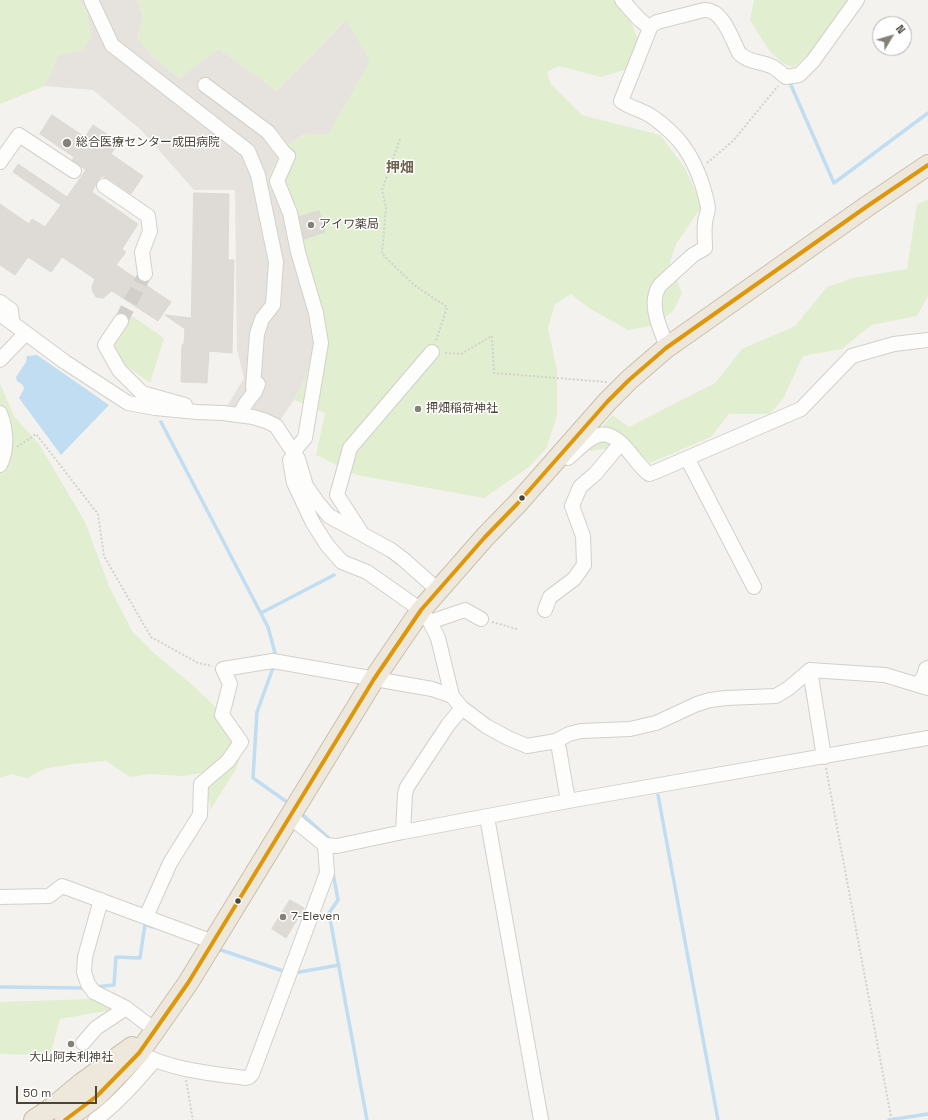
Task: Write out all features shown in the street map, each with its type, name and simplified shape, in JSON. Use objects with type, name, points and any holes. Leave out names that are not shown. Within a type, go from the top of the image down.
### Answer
[{"type":"highway","points":[[65,1120],[146,1057],[155,1030],[188,983],[374,679],[425,616],[438,590],[485,537],[518,503],[607,402],[666,348],[928,165]]},
{"type":"highway","points":[[34,1120],[155,1030]]},
{"type":"street","points":[[91,0],[112,45],[248,151],[258,175],[276,262],[273,305],[262,319],[257,334],[253,387],[255,392],[242,409],[241,415]]},
{"type":"street","points":[[622,0],[639,19],[650,28]]},
{"type":"street","points":[[666,348],[656,314],[656,290],[693,255],[705,248],[705,224],[708,208],[704,190],[697,172],[683,144],[651,115],[621,101],[650,28],[657,22],[706,5],[715,12],[722,21],[742,57],[774,68],[786,78],[799,75],[813,61],[857,0]]},
{"type":"street","points":[[205,85],[268,132],[288,156],[277,181],[290,213],[298,252],[316,313],[321,343],[305,438],[290,448]]},
{"type":"street","points":[[0,162],[19,135],[74,171]]},
{"type":"street","points":[[104,186],[148,216],[150,231],[142,252],[145,274]]},
{"type":"street","points":[[0,302],[11,310],[12,323]]},
{"type":"street","points":[[0,314],[65,362],[128,403],[155,408],[241,415],[266,421],[276,426],[298,460],[306,486],[329,516],[391,550],[438,590]]},
{"type":"street","points":[[121,321],[105,346],[119,370],[142,393],[186,405],[197,412]]},
{"type":"street","points":[[0,360],[26,333]]},
{"type":"street","points":[[518,503],[590,438],[598,434],[612,436],[621,443],[649,474],[690,458],[801,409],[852,356],[894,344],[928,340]]},
{"type":"street","points":[[362,534],[336,495],[350,448],[432,352]]},
{"type":"street","points":[[0,413],[6,438],[2,459]]},
{"type":"street","points":[[545,610],[550,597],[574,579],[584,565],[583,536],[572,506],[580,487],[596,473],[621,443]]},
{"type":"street","points":[[290,448],[294,484],[313,523],[327,545],[342,562],[367,572],[425,616],[438,638],[452,696],[462,708],[486,726],[508,738],[528,746],[556,741],[575,732],[630,729],[656,723],[697,704],[710,700],[776,696],[789,688],[810,670],[884,675],[923,686],[924,676],[926,669],[928,668]]},
{"type":"street","points":[[687,458],[754,587]]},
{"type":"street","points":[[425,616],[465,610],[481,619]]},
{"type":"street","points":[[146,917],[170,863],[200,816],[201,784],[228,761],[240,742],[222,715],[230,684],[223,669],[273,661],[432,689],[452,696]]},
{"type":"street","points":[[810,670],[824,757]]},
{"type":"street","points":[[402,832],[404,794],[406,786],[448,725],[462,708]]},
{"type":"street","points":[[290,814],[299,824],[325,845],[337,846],[402,832],[568,801],[928,738]]},
{"type":"street","points":[[556,741],[559,749],[568,801]]},
{"type":"street","points":[[487,817],[541,1120]]},
{"type":"street","points":[[95,1120],[106,1112],[130,1088],[146,1057],[184,1069],[245,1078],[252,1074],[327,873],[325,845]]},
{"type":"street","points":[[0,897],[49,896],[62,886],[213,942]]},
{"type":"street","points":[[101,900],[86,957],[84,972],[91,988],[126,1008],[155,1030]]},
{"type":"street","points":[[80,1047],[96,1028],[126,1008]]},
{"type":"path","points":[[697,172],[733,141],[786,78]]},
{"type":"path","points":[[400,139],[382,190],[386,207],[382,254],[414,285],[447,307],[432,352],[462,354],[492,336],[494,372],[626,383]]},
{"type":"path","points":[[2,459],[36,434],[98,514],[104,556],[151,637],[198,663],[223,669]]},
{"type":"path","points":[[481,619],[517,629]]},
{"type":"path","points":[[824,757],[891,1117]]},
{"type":"path","points":[[80,1047],[89,1066]]},
{"type":"path","points":[[184,1069],[193,1120]]},
{"type":"green space","points":[[0,0],[78,0],[86,7],[91,36],[83,50],[58,55],[45,86],[0,104]]},
{"type":"green space","points":[[137,0],[613,0],[629,17],[639,42],[640,65],[601,77],[559,66],[547,72],[551,84],[582,115],[660,135],[685,168],[702,206],[676,244],[670,263],[682,293],[673,311],[655,325],[628,330],[589,308],[571,294],[555,304],[548,328],[557,371],[557,416],[546,449],[529,467],[484,498],[357,475],[316,455],[325,413],[294,400],[306,376],[309,316],[283,212],[267,179],[282,147],[306,134],[328,134],[346,20],[277,91],[219,49],[179,78],[150,55],[137,36],[143,18]]},
{"type":"green space","points":[[754,0],[850,0],[817,46],[794,67],[780,61],[774,55],[750,20]]},
{"type":"green space","points":[[928,200],[928,296],[917,316],[871,325],[842,349],[803,356],[784,397],[770,414],[729,414],[711,437],[650,463],[643,456],[622,446],[591,451],[586,446],[612,415],[629,427],[715,383],[742,349],[795,326],[827,287],[853,278],[907,269],[917,204]]},
{"type":"green space","points":[[132,316],[164,338],[150,383],[125,365],[114,345]]},
{"type":"green space","points":[[0,383],[14,416],[39,444],[85,522],[109,586],[132,631],[155,654],[189,682],[221,712],[241,727],[247,738],[236,769],[211,809],[202,773],[183,776],[150,774],[130,777],[106,761],[73,764],[44,769],[27,778],[11,774],[0,778]]},
{"type":"green space","points":[[91,999],[117,1009],[60,1019],[50,1055],[0,1054],[0,1002]]},
{"type":"shaded area","points":[[78,0],[137,0],[143,18],[137,36],[150,55],[179,78],[219,49],[277,91],[346,20],[370,61],[328,134],[305,134],[283,147],[267,179],[283,212],[309,316],[313,344],[306,376],[294,400],[276,426],[223,413],[244,378],[237,350],[235,190],[194,190],[141,130],[93,90],[45,86],[58,55],[83,50],[91,36],[86,7]]},
{"type":"water","points":[[37,355],[109,405],[61,455],[19,398],[24,389],[23,385],[17,381],[16,377],[26,362],[27,356]]},
{"type":"building","points":[[52,115],[85,137],[93,125],[119,142],[111,154],[143,176],[131,194],[102,176],[92,192],[138,224],[122,249],[126,252],[116,265],[171,302],[158,321],[112,291],[103,298],[96,297],[92,290],[95,279],[62,257],[51,272],[28,257],[15,275],[0,265],[0,204],[29,224],[32,219],[45,227],[61,205],[13,172],[18,164],[67,197],[86,170],[72,160],[74,157],[40,134]]},
{"type":"building","points":[[194,193],[229,194],[228,260],[234,260],[232,353],[209,351],[207,383],[181,382],[182,345],[184,344],[185,329],[165,315],[191,318]]},
{"type":"building","name":"アイワ薬局","points":[[319,211],[325,232],[304,239],[299,217]]},
{"type":"building","points":[[290,900],[304,908],[286,938],[272,929]]},
{"type":"waterway","points":[[790,83],[834,183],[928,113]]},
{"type":"waterway","points":[[161,422],[268,627],[275,653]]},
{"type":"waterway","points":[[261,613],[334,575]]},
{"type":"waterway","points":[[273,668],[257,712],[253,778],[287,802]]},
{"type":"waterway","points":[[658,795],[718,1120]]},
{"type":"waterway","points":[[303,815],[332,841]]},
{"type":"waterway","points":[[333,873],[338,900],[329,913],[367,1120]]},
{"type":"waterway","points":[[95,987],[114,985],[116,957],[140,958],[145,924],[152,927]]},
{"type":"waterway","points":[[221,950],[286,972]]},
{"type":"waterway","points":[[294,973],[339,965]]},
{"type":"waterway","points":[[0,987],[87,988]]},
{"type":"waterway","points":[[889,1120],[928,1114]]},
{"type":"tunnel","points":[[121,321],[145,274]]},
{"type":"transit line","points":[[65,1120],[97,1096],[139,1053],[188,983],[374,679],[421,610],[485,537],[518,503],[607,402],[629,380],[666,348],[928,165]]},
{"type":"place","name":"総合医療センター成田病院","points":[[67,143]]},
{"type":"place","name":"アイワ薬局","points":[[311,225]]},
{"type":"place","name":"押畑稲荷神社","points":[[418,409]]},
{"type":"place","name":"7-Eleven","points":[[283,917]]},
{"type":"place","name":"大山阿夫利神社","points":[[71,1044]]},
{"type":"district","name":"押畑","points":[[400,168]]}]
